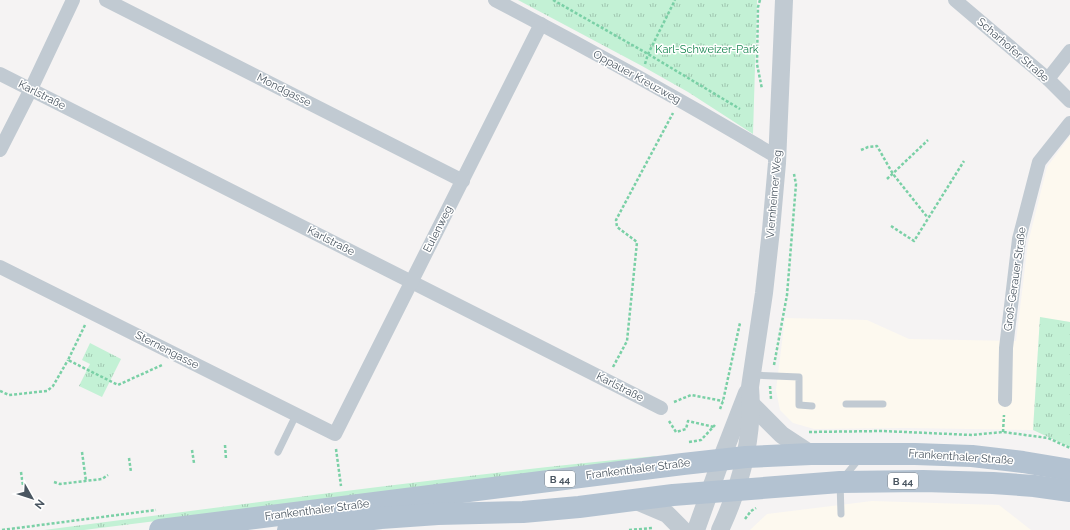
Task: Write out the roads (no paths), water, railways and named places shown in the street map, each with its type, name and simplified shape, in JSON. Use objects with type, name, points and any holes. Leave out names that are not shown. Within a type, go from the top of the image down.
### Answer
[{"type":"main road","name":"Frankenthaler Straße","points":[[160,530],[596,474],[746,457],[811,454],[915,454],[972,456],[1023,462],[1070,470]]},
{"type":"main road","name":"Frankenthaler Straße","points":[[288,530],[381,518],[438,514],[523,512],[579,507],[673,495],[840,482],[985,482],[1070,491]]},
{"type":"street","points":[[0,150],[73,0]]},
{"type":"street","name":"Mondgasse","points":[[106,0],[463,181]]},
{"type":"street","name":"Oppauer Kreuzweg","points":[[495,0],[680,100],[777,157]]},
{"type":"street","name":"Viernheimer Weg","points":[[720,530],[737,490],[746,457],[749,434],[751,389],[768,260],[777,157],[784,0]]},
{"type":"street","name":"Scharhofer Straße","points":[[955,0],[1048,79],[1070,101]]},
{"type":"street","name":"Eulenweg","points":[[335,434],[541,24]]},
{"type":"street","points":[[1048,79],[1070,51]]},
{"type":"street","name":"Karlstraße","points":[[0,74],[661,408]]},
{"type":"street","name":"Groß-Gerauer Straße","points":[[1005,400],[1006,348],[1019,239],[1039,162],[1070,123]]},
{"type":"street","name":"Sternengasse","points":[[0,267],[335,434]]},
{"type":"street","points":[[751,389],[782,435],[811,454]]},
{"type":"street","name":"Viernheimer Weg","points":[[696,530],[721,460],[751,389]]},
{"type":"street","points":[[634,500],[667,514],[684,530]]},
{"type":"lane","points":[[751,389],[799,377],[799,405],[812,406]]},
{"type":"lane","points":[[846,404],[883,404]]},
{"type":"lane","points":[[278,452],[296,415]]},
{"type":"lane","points":[[841,514],[840,482],[862,454]]},
{"type":"park label","name":"Karl-Schweizer-Park","points":[[707,49]]}]
